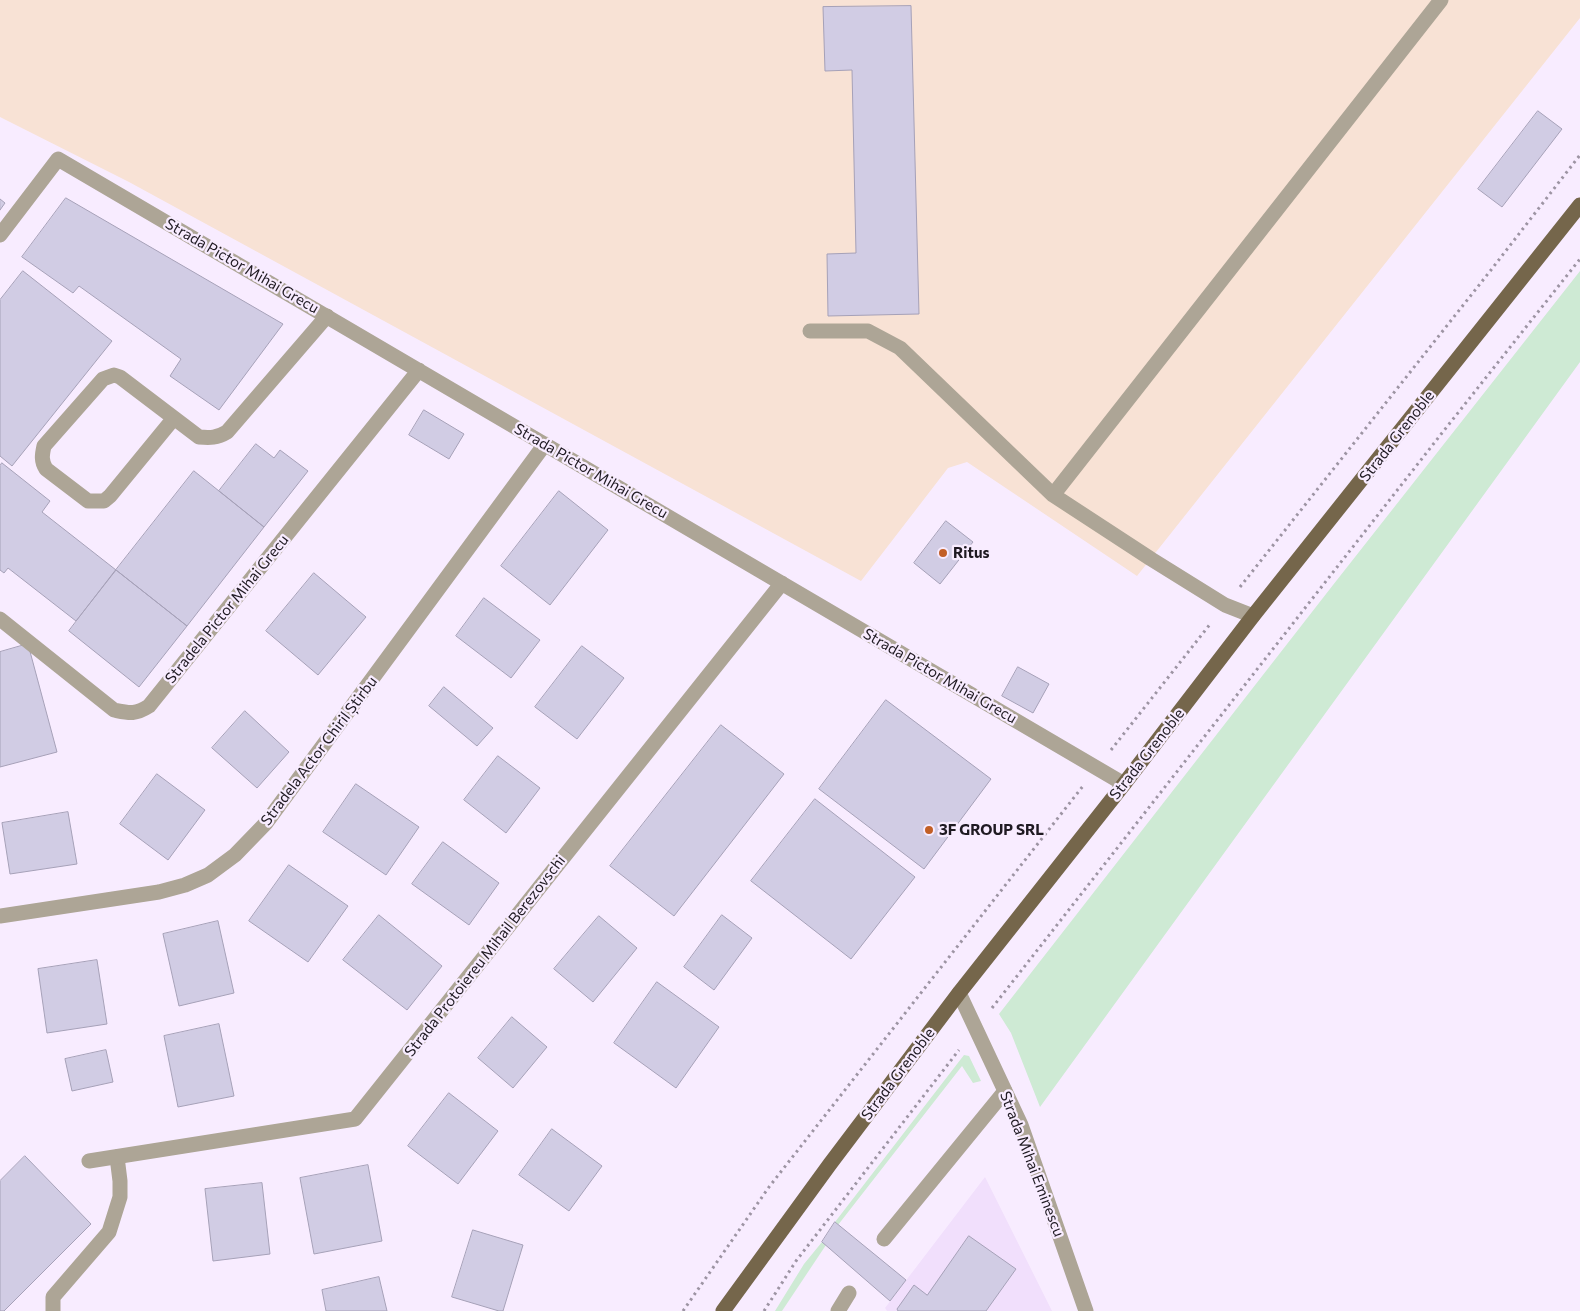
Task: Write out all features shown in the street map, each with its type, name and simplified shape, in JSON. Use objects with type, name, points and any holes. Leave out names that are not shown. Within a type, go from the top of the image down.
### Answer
[{"type":"main road","name":"Strada Grenoble","points":[[723,1311],[830,1164],[959,993],[1254,616],[1580,205]]},
{"type":"street","points":[[1053,495],[1441,0]]},
{"type":"street","name":"Strada Pictor Mihai Grecu","points":[[0,235],[58,159],[1124,784]]},
{"type":"street","points":[[174,418],[104,501],[88,501],[46,469],[42,463],[44,446],[103,379],[114,375],[120,377],[174,418],[199,437],[211,438],[220,436],[227,432],[327,316]]},
{"type":"street","points":[[810,331],[868,331],[900,348],[1053,495],[1225,605],[1254,616]]},
{"type":"street","name":"Stradela Pictor Mihai Grecu","points":[[0,619],[114,710],[134,713],[141,711],[149,706],[419,370]]},
{"type":"street","name":"Stradela Actor Chiril Știrbu","points":[[0,916],[159,892],[185,885],[208,875],[235,855],[266,823],[545,444]]},
{"type":"street","name":"Strada Protoiereu Mihail Berezovschi","points":[[89,1161],[355,1119],[782,583]]},
{"type":"street","name":"Strada Mihai Eminescu","points":[[959,993],[1021,1125],[1086,1311]]},
{"type":"street","points":[[884,1239],[1005,1091]]},
{"type":"street","points":[[53,1311],[53,1297],[109,1232],[120,1197],[120,1181],[116,1157]]},
{"type":"street","points":[[838,1311],[849,1293]]},
{"type":"path","points":[[683,1311],[769,1187],[1580,155]]},
{"type":"path","points":[[764,1311],[796,1261],[1580,259]]},
{"type":"shaded area","points":[[0,0],[1580,0],[1580,18],[1137,576],[967,462],[948,468],[861,581],[129,182],[0,117]]},
{"type":"shaded area","points":[[985,1177],[1052,1311],[887,1311],[885,1308]]},
{"type":"green space","points":[[1580,271],[1580,362],[1040,1107],[1011,1033],[999,1014]]},
{"type":"green space","points":[[964,1055],[969,1056],[981,1081],[973,1083],[962,1066],[838,1225],[835,1222]]},
{"type":"green space","points":[[822,1242],[826,1245],[782,1311],[775,1311],[804,1264]]},
{"type":"building","points":[[911,6],[919,314],[828,316],[827,254],[856,253],[852,70],[825,71],[823,7]]},
{"type":"building","points":[[1538,111],[1562,129],[1502,207],[1478,189]]},
{"type":"building","points":[[66,198],[283,324],[219,410],[170,376],[181,359],[79,286],[73,293],[22,257]]},
{"type":"building","points":[[0,199],[5,203],[0,210]]},
{"type":"building","points":[[23,271],[112,341],[12,466],[0,456],[0,300]]},
{"type":"building","points":[[424,410],[464,434],[449,459],[409,435]]},
{"type":"building","points":[[256,444],[274,458],[280,450],[308,471],[264,527],[219,491]]},
{"type":"building","points":[[2,463],[50,501],[42,512],[116,570],[76,621],[8,568],[4,573],[0,570],[0,466]]},
{"type":"building","points":[[194,471],[264,527],[187,626],[116,570]]},
{"type":"building","points":[[559,491],[608,530],[550,605],[501,566]]},
{"type":"building","name":"Ritus","points":[[946,521],[973,542],[940,584],[914,563]]},
{"type":"building","points":[[116,570],[187,626],[139,687],[69,631]]},
{"type":"building","points":[[314,573],[366,617],[318,675],[266,631]]},
{"type":"building","points":[[484,598],[540,640],[511,678],[456,636]]},
{"type":"building","points":[[28,644],[57,752],[0,767],[0,652]]},
{"type":"building","points":[[582,646],[624,678],[577,739],[535,707]]},
{"type":"building","points":[[1018,667],[1049,684],[1033,713],[1002,696]]},
{"type":"building","points":[[444,687],[493,728],[477,746],[429,706]]},
{"type":"building","points":[[886,700],[991,779],[924,869],[819,789]]},
{"type":"building","points":[[245,711],[289,752],[257,788],[212,748]]},
{"type":"building","points":[[721,725],[784,774],[674,916],[610,866]]},
{"type":"building","points":[[498,756],[540,788],[506,833],[464,800]]},
{"type":"building","points":[[157,774],[205,810],[168,860],[120,824]]},
{"type":"building","points":[[356,784],[419,827],[386,875],[323,832]]},
{"type":"building","points":[[815,799],[915,877],[851,959],[751,881]]},
{"type":"building","points":[[68,812],[77,864],[10,874],[2,823]]},
{"type":"building","points":[[443,842],[499,883],[469,925],[412,884]]},
{"type":"building","points":[[289,865],[348,906],[308,962],[249,921]]},
{"type":"building","points":[[379,915],[442,966],[407,1010],[343,960]]},
{"type":"building","points":[[722,915],[752,938],[714,990],[684,967]]},
{"type":"building","points":[[599,916],[637,948],[593,1002],[554,969]]},
{"type":"building","points":[[218,921],[234,993],[179,1006],[163,934]]},
{"type":"building","points":[[97,960],[107,1024],[47,1033],[38,969]]},
{"type":"building","points":[[657,982],[719,1027],[676,1088],[614,1043]]},
{"type":"building","points":[[512,1017],[547,1047],[513,1088],[478,1058]]},
{"type":"building","points":[[219,1024],[234,1096],[178,1107],[164,1036]]},
{"type":"building","points":[[106,1050],[113,1082],[72,1091],[65,1059]]},
{"type":"building","points":[[449,1093],[498,1131],[458,1184],[408,1146]]},
{"type":"building","points":[[552,1129],[602,1166],[569,1211],[519,1175]]},
{"type":"building","points":[[25,1156],[91,1224],[4,1311],[0,1311],[0,1181]]},
{"type":"building","points":[[368,1165],[382,1241],[314,1254],[300,1178]]},
{"type":"building","points":[[262,1183],[270,1254],[213,1261],[205,1189]]},
{"type":"building","points":[[835,1222],[906,1280],[890,1301],[822,1242]]},
{"type":"building","points":[[473,1230],[523,1245],[503,1311],[452,1297]]},
{"type":"building","points":[[969,1236],[1016,1269],[986,1311],[898,1311],[897,1309],[914,1285],[927,1295]]},
{"type":"building","points":[[379,1277],[387,1311],[326,1311],[322,1290]]},
{"type":"place","name":"Ritus","points":[[943,553]]},
{"type":"place","name":"3F GROUP SRL","points":[[929,830]]}]
